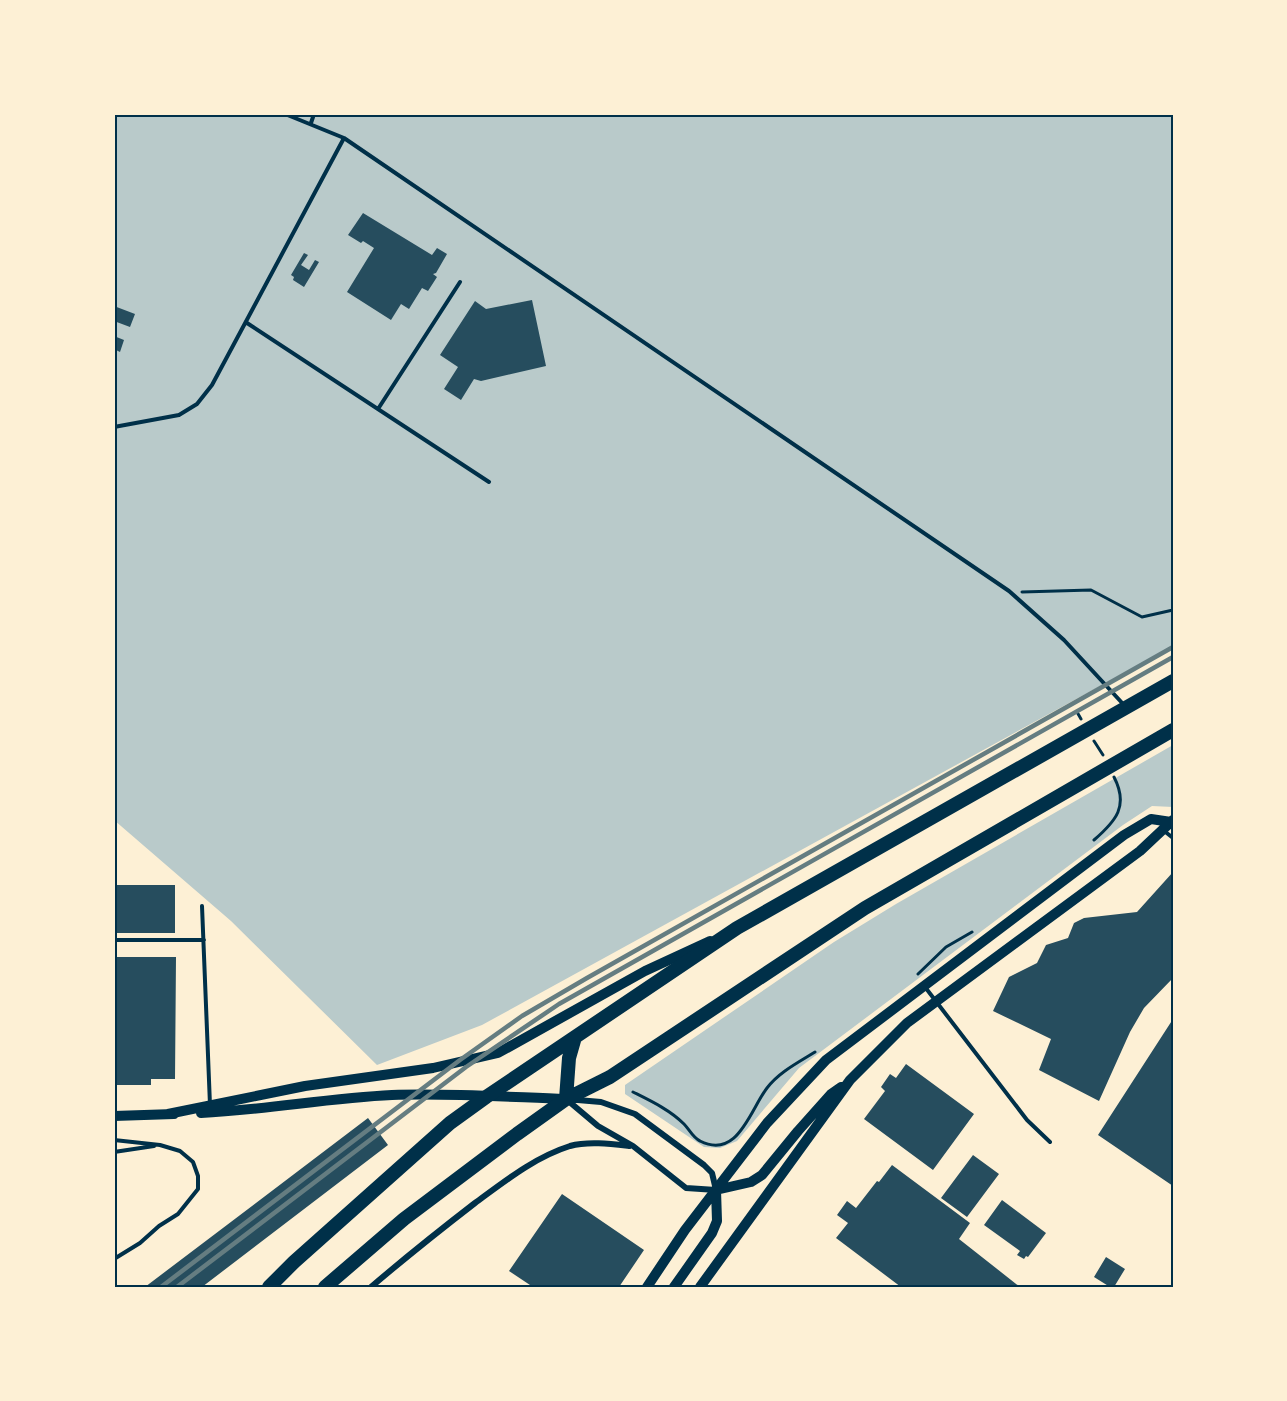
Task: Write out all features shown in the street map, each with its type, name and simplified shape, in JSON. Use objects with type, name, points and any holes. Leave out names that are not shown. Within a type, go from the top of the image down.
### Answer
[{"type":"highway","points":[[269,1287],[434,1137],[486,1097],[737,928],[1173,681]]},
{"type":"highway","points":[[325,1287],[404,1219],[566,1099],[610,1077],[865,908],[1173,730]]},
{"type":"highway","points":[[566,1099],[569,1058],[575,1037]]},
{"type":"street","points":[[647,1287],[685,1230],[766,1123],[826,1060],[1124,835],[1151,819],[1169,824]]},
{"type":"street","points":[[566,1099],[598,1126],[633,1146],[686,1188],[716,1190],[751,1182],[762,1175],[831,1094],[850,1080],[908,1023],[1140,851],[1169,824]]},
{"type":"street","points":[[168,1114],[305,1086],[433,1068],[498,1053],[645,971],[737,928]]},
{"type":"street","points":[[700,1287],[850,1080]]},
{"type":"street","points":[[114,1116],[230,1112],[301,1102],[392,1095],[566,1099],[601,1102],[635,1114],[712,1173],[716,1190],[717,1221],[712,1233],[674,1287]]},
{"type":"street","points":[[371,1287],[448,1223],[541,1158],[573,1145],[633,1146]]},
{"type":"lane","points":[[285,114],[344,138],[1009,591],[1064,640],[1127,708]]},
{"type":"lane","points":[[310,123],[314,114]]},
{"type":"lane","points":[[114,427],[179,416],[196,404],[212,385],[344,138]]},
{"type":"lane","points":[[378,409],[460,282]]},
{"type":"lane","points":[[247,323],[489,482]]},
{"type":"lane","points":[[1169,824],[1173,838]]},
{"type":"lane","points":[[202,906],[210,1106]]},
{"type":"lane","points":[[114,939],[204,940]]},
{"type":"lane","points":[[925,987],[1027,1120],[1050,1142]]},
{"type":"lane","points":[[114,1140],[160,1145],[180,1151],[193,1162],[198,1176],[198,1189],[178,1214],[159,1226],[140,1243],[114,1259]]},
{"type":"lane","points":[[114,1152],[160,1145]]},
{"type":"path","points":[[1009,591],[1092,590],[1142,616],[1173,610]]},
{"type":"path","points":[[1077,712],[1118,783],[1121,798],[1118,816],[1094,840]]},
{"type":"path","points":[[911,980],[946,947],[976,930]]},
{"type":"path","points":[[633,1092],[670,1113],[684,1124],[697,1140],[711,1145],[730,1142],[742,1131],[767,1087],[787,1070],[819,1049]]},
{"type":"shaded area","points":[[114,114],[1173,114],[1173,646],[482,1025],[377,1065],[231,921],[114,820]]},
{"type":"shaded area","points":[[1173,745],[1173,807],[1152,806],[1123,825],[799,1068],[737,1141],[720,1148],[704,1147],[625,1094],[625,1085],[834,942]]},
{"type":"building","points":[[363,213],[432,255],[437,248],[447,254],[436,273],[433,274],[437,277],[428,291],[422,288],[409,309],[401,304],[391,320],[347,292],[374,248],[348,235]]},
{"type":"building","points":[[304,253],[308,255],[301,265],[309,270],[315,260],[319,262],[304,287],[293,280],[294,277],[291,275]]},
{"type":"building","points":[[532,300],[546,366],[481,381],[474,379],[461,400],[444,389],[458,367],[440,355],[475,301],[486,309]]},
{"type":"building","points":[[114,306],[135,314],[130,327],[114,321]]},
{"type":"building","points":[[114,336],[124,340],[120,352],[114,349]]},
{"type":"building","points":[[1173,872],[1173,978],[1144,1008],[1130,1032],[1099,1101],[1039,1070],[1051,1039],[993,1011],[1009,977],[1037,963],[1046,945],[1068,938],[1074,923],[1084,918],[1137,912]]},
{"type":"building","points":[[114,885],[175,885],[175,933],[114,933]]},
{"type":"building","points":[[114,957],[176,957],[175,1079],[151,1079],[151,1085],[114,1085]]},
{"type":"building","points":[[1173,1019],[1173,1186],[1098,1135]]},
{"type":"building","points":[[906,1064],[974,1114],[933,1170],[864,1119],[885,1091],[881,1087],[890,1074],[896,1078]]},
{"type":"building","points":[[368,1118],[388,1145],[202,1287],[145,1287]]},
{"type":"building","points":[[973,1155],[999,1174],[967,1217],[941,1198]]},
{"type":"building","points":[[892,1165],[970,1223],[959,1239],[1020,1287],[901,1287],[836,1238],[848,1223],[837,1215],[847,1201],[856,1208]]},
{"type":"building","points":[[562,1194],[644,1250],[619,1287],[533,1287],[509,1271]]},
{"type":"building","points":[[1002,1200],[1046,1233],[1024,1259],[1017,1255],[1020,1251],[984,1225]]},
{"type":"building","points":[[1106,1257],[1125,1269],[1114,1287],[1094,1277]]},
{"type":"railway","points":[[161,1287],[460,1060],[522,1016],[1173,647]]},
{"type":"railway","points":[[177,1287],[466,1067],[559,1004],[1173,657]]}]
